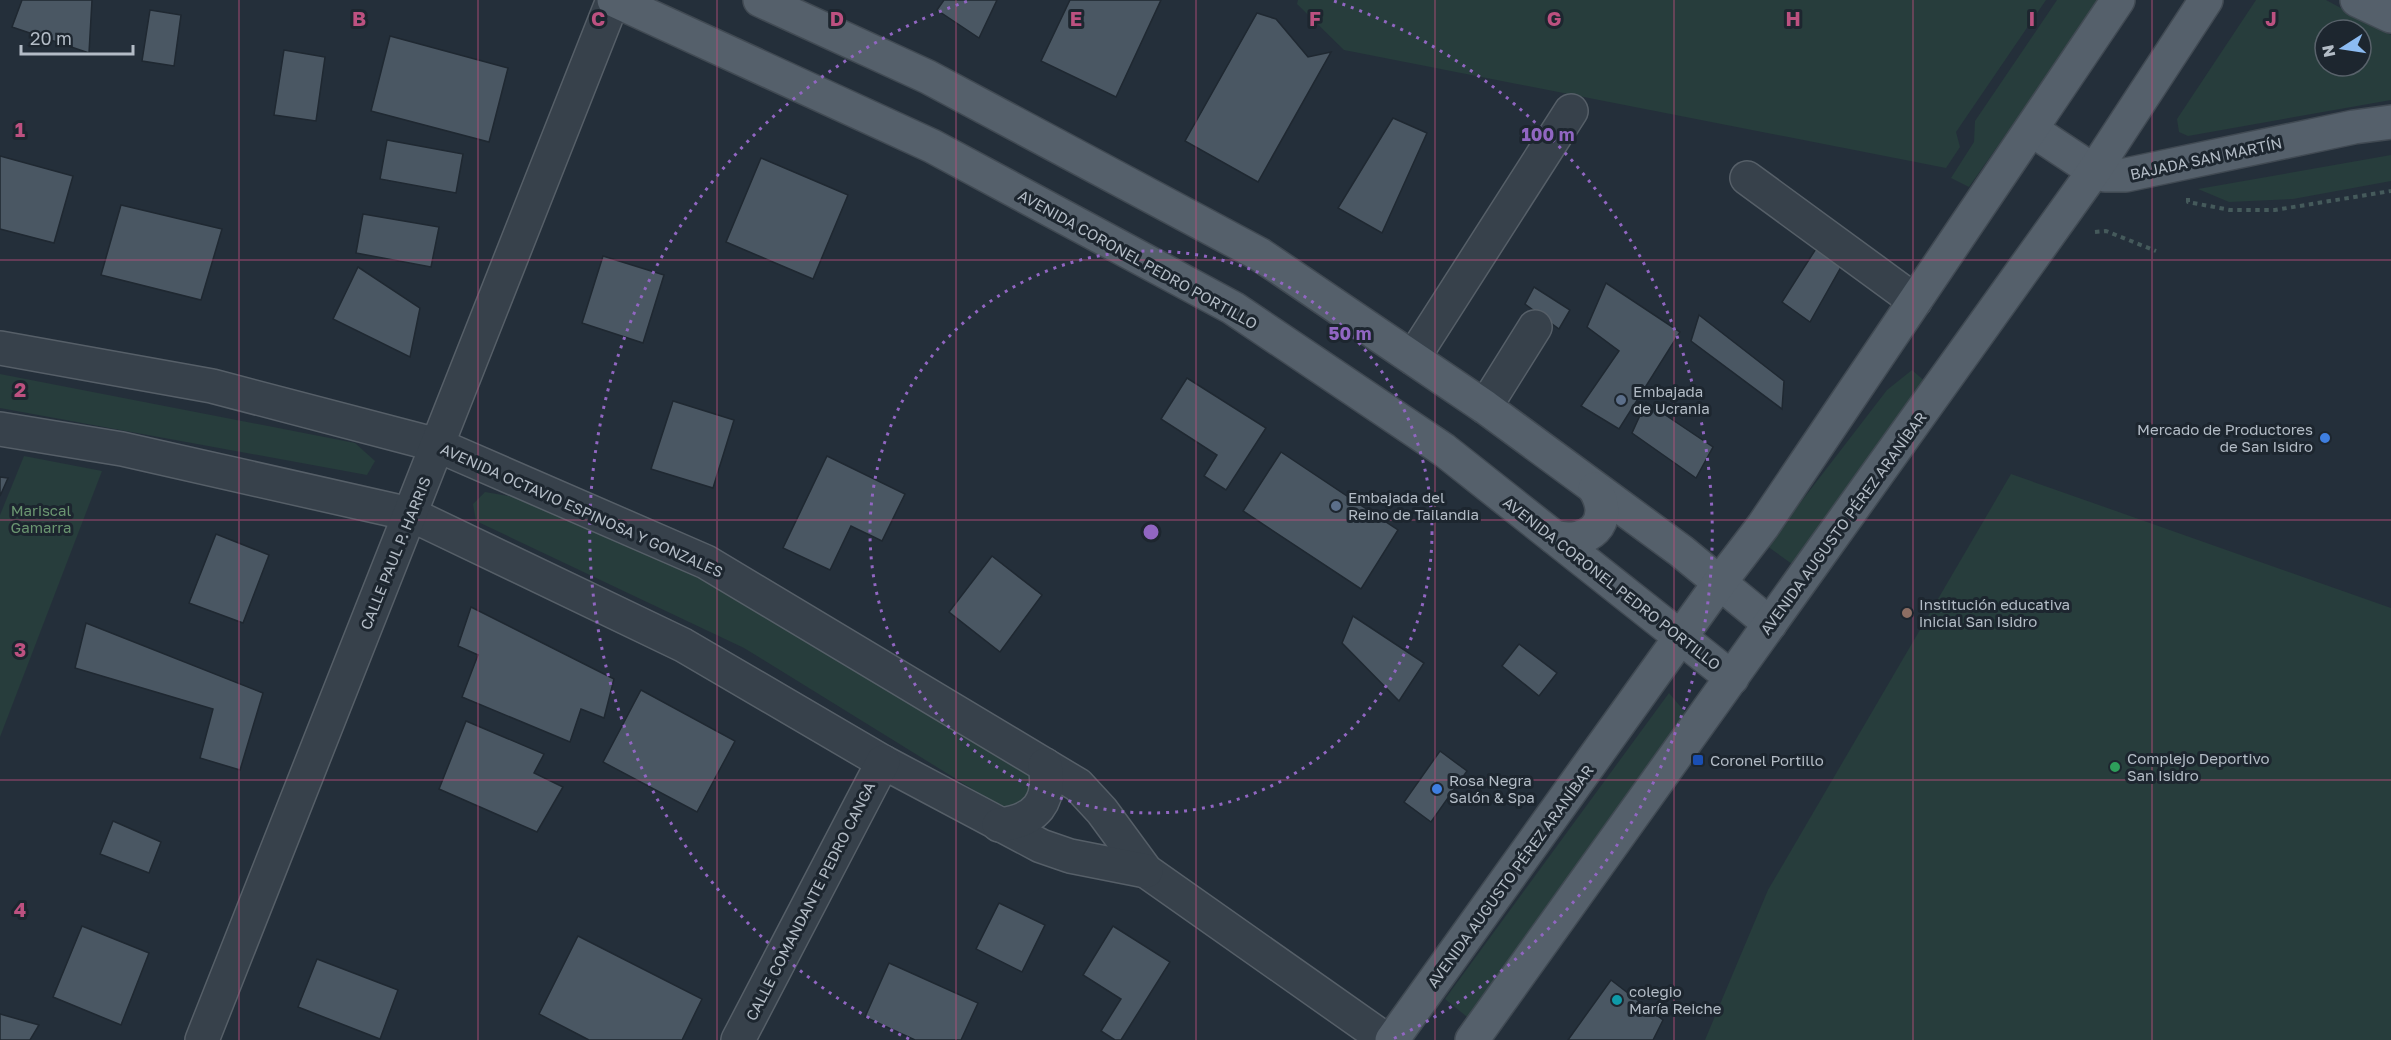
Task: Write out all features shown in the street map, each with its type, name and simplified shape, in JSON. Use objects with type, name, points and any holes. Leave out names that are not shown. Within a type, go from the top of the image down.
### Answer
[{"type":"main road","name":"AVENIDA CORONEL PEDRO PORTILLO","points":[[614,0],[932,146],[1233,308],[1444,450],[1682,636],[1732,678]]},
{"type":"main road","points":[[760,0],[928,77],[1259,254],[1485,407],[1720,582],[1770,624]]},
{"type":"main road","name":"AVENIDA AUGUSTO PÉREZ ARANÍBAR","points":[[1392,1040],[1720,582],[1763,526],[2118,0]]},
{"type":"main road","name":"AVENIDA AUGUSTO PÉREZ ARANÍBAR","points":[[1472,1040],[2094,171],[2206,0]]},
{"type":"main road","points":[[2357,0],[2391,16]]},
{"type":"main road","name":"BAJADA SAN MARTÍN","points":[[2032,130],[2094,171],[2105,175],[2126,175],[2354,127],[2391,122]]},
{"type":"main road","points":[[1554,537],[1575,540],[1592,532],[1602,515],[1601,501],[1595,489]]},
{"type":"street","name":"CALLE PAUL P. HARRIS","points":[[202,1040],[614,0]]},
{"type":"street","points":[[1413,358],[1570,111]]},
{"type":"street","points":[[1747,178],[1915,301]]},
{"type":"street","points":[[1485,407],[1535,327]]},
{"type":"street","name":"AVENIDA OCTAVIO ESPINOSA Y GONZALES","points":[[0,348],[212,386],[437,445],[706,562],[1078,784],[1102,811],[1146,871],[1386,1040]]},
{"type":"street","name":"AVENIDA OCTAVIO ESPINOSA Y GONZALES","points":[[0,429],[122,449],[410,514],[682,645],[883,762],[999,825],[1051,849],[1146,871]]},
{"type":"street","name":"CALLE COMANDANTE PEDRO CANGA","points":[[738,1040],[883,762]]},
{"type":"street","points":[[999,825],[1017,823],[1032,814],[1038,807],[1049,783],[1046,765]]},
{"type":"path","points":[[2188,202],[2230,210],[2276,210],[2391,190]]},
{"type":"path","points":[[2091,234],[2106,231],[2156,252]]},
{"type":"green space","points":[[1298,0],[2046,0],[1956,132],[1960,147],[1946,168],[1344,50],[1297,4]]},
{"type":"green space","points":[[2057,0],[2100,0],[1969,187],[1951,178],[1974,142],[1975,121]]},
{"type":"green space","points":[[2256,0],[2326,0],[2359,18],[2313,18],[2313,78],[2373,78],[2373,25],[2391,35],[2391,100],[2188,136],[2179,132],[2177,119]]},
{"type":"green space","points":[[2391,155],[2391,181],[2293,199],[2229,202],[2198,189]]},
{"type":"green space","points":[[1912,370],[1929,385],[1792,564],[1767,546],[1887,390]]},
{"type":"green space","points":[[0,374],[355,443],[375,461],[367,475],[0,408]]},
{"type":"green space","name":"Mariscal Gamarra","points":[[24,456],[102,471],[0,737],[0,515]]},
{"type":"green space","name":"Complejo Deportivo San Isidro","points":[[2011,474],[2391,608],[2391,1040],[1705,1040],[1768,890]]},
{"type":"green space","points":[[485,492],[532,500],[784,618],[1031,776],[1034,795],[1008,811],[744,648],[476,521],[473,504]]},
{"type":"green space","points":[[1669,693],[1691,719],[1472,1021],[1445,999]]},
{"type":"building","points":[[22,0],[92,0],[89,53],[12,27]]},
{"type":"building","points":[[944,0],[997,0],[979,38],[937,10]]},
{"type":"building","points":[[1070,0],[1161,0],[1116,97],[1041,61]]},
{"type":"building","points":[[150,10],[181,15],[174,66],[142,61]]},
{"type":"building","points":[[1257,13],[1276,19],[1308,57],[1331,52],[1258,182],[1185,141]]},
{"type":"building","points":[[390,36],[508,68],[489,142],[371,111]]},
{"type":"building","points":[[284,50],[325,57],[316,121],[274,115]]},
{"type":"building","points":[[1393,118],[1427,133],[1382,233],[1338,208]]},
{"type":"building","points":[[387,140],[463,154],[456,193],[380,179]]},
{"type":"building","points":[[0,156],[73,176],[54,243],[0,229]]},
{"type":"building","points":[[761,158],[848,195],[813,279],[726,242]]},
{"type":"building","points":[[121,205],[222,229],[201,300],[101,275]]},
{"type":"building","points":[[363,214],[439,227],[431,267],[356,253]]},
{"type":"building","points":[[1819,244],[1841,267],[1810,322],[1782,302]]},
{"type":"building","points":[[603,256],[664,275],[643,343],[582,323]]},
{"type":"building","points":[[358,267],[420,308],[410,357],[333,319]]},
{"type":"building","points":[[1606,283],[1680,332],[1619,429],[1581,406],[1619,351],[1587,327]]},
{"type":"building","points":[[1534,287],[1570,310],[1559,329],[1525,304]]},
{"type":"building","points":[[1699,315],[1784,381],[1782,409],[1691,341]]},
{"type":"building","points":[[1187,378],[1266,428],[1226,490],[1204,476],[1217,455],[1161,419]]},
{"type":"building","points":[[673,401],[734,420],[713,488],[651,469]]},
{"type":"building","points":[[1646,402],[1713,447],[1696,478],[1632,433]]},
{"type":"building","points":[[1281,452],[1398,530],[1361,589],[1243,511]]},
{"type":"building","points":[[827,456],[905,494],[882,541],[851,526],[830,570],[783,548]]},
{"type":"building","points":[[0,477],[8,478],[0,496]]},
{"type":"building","points":[[216,534],[269,555],[243,623],[189,603]]},
{"type":"building","points":[[992,556],[1042,595],[1000,652],[949,612]]},
{"type":"building","points":[[471,607],[614,679],[604,718],[581,709],[570,742],[462,697],[478,655],[458,646]]},
{"type":"building","points":[[1353,616],[1424,663],[1399,701],[1342,643]]},
{"type":"building","points":[[86,623],[263,693],[240,770],[200,758],[213,709],[75,668]]},
{"type":"building","points":[[1519,644],[1557,673],[1539,696],[1502,666]]},
{"type":"building","points":[[641,690],[735,741],[697,812],[603,762]]},
{"type":"building","points":[[466,721],[544,754],[534,773],[563,787],[537,832],[439,789]]},
{"type":"building","points":[[1440,751],[1467,771],[1431,822],[1404,802]]},
{"type":"building","points":[[113,821],[161,842],[149,873],[100,854]]},
{"type":"building","points":[[999,903],[1045,925],[1022,972],[976,949]]},
{"type":"building","points":[[82,926],[149,953],[121,1025],[53,997]]},
{"type":"building","points":[[1113,926],[1170,962],[1121,1040],[1115,1040],[1101,1031],[1121,999],[1083,975]]},
{"type":"building","points":[[578,936],[702,999],[682,1040],[589,1040],[539,1014]]},
{"type":"building","points":[[317,959],[398,990],[380,1039],[298,1007]]},
{"type":"building","points":[[889,963],[978,1003],[961,1040],[915,1040],[865,1017]]},
{"type":"building","name":"colegio María Reiche","points":[[1611,980],[1663,1020],[1653,1040],[1568,1040]]},
{"type":"building","points":[[0,1014],[39,1025],[30,1040],[0,1040]]},
{"type":"place","name":"Embajada de Ucrania","points":[[1621,400]]},
{"type":"place","name":"Mercado de Productores de San Isidro","points":[[2325,438]]},
{"type":"place","name":"Embajada del Reino de Tailandia","points":[[1336,506]]},
{"type":"place","name":"Institución educativa inicial San Isidro","points":[[1907,613]]},
{"type":"place","name":"Coronel Portillo","points":[[1698,760]]},
{"type":"place","name":"Complejo Deportivo San Isidro","points":[[2115,767]]},
{"type":"place","name":"Rosa Negra Salón & Spa","points":[[1437,789]]},
{"type":"place","name":"colegio María Reiche","points":[[1617,1000]]}]
